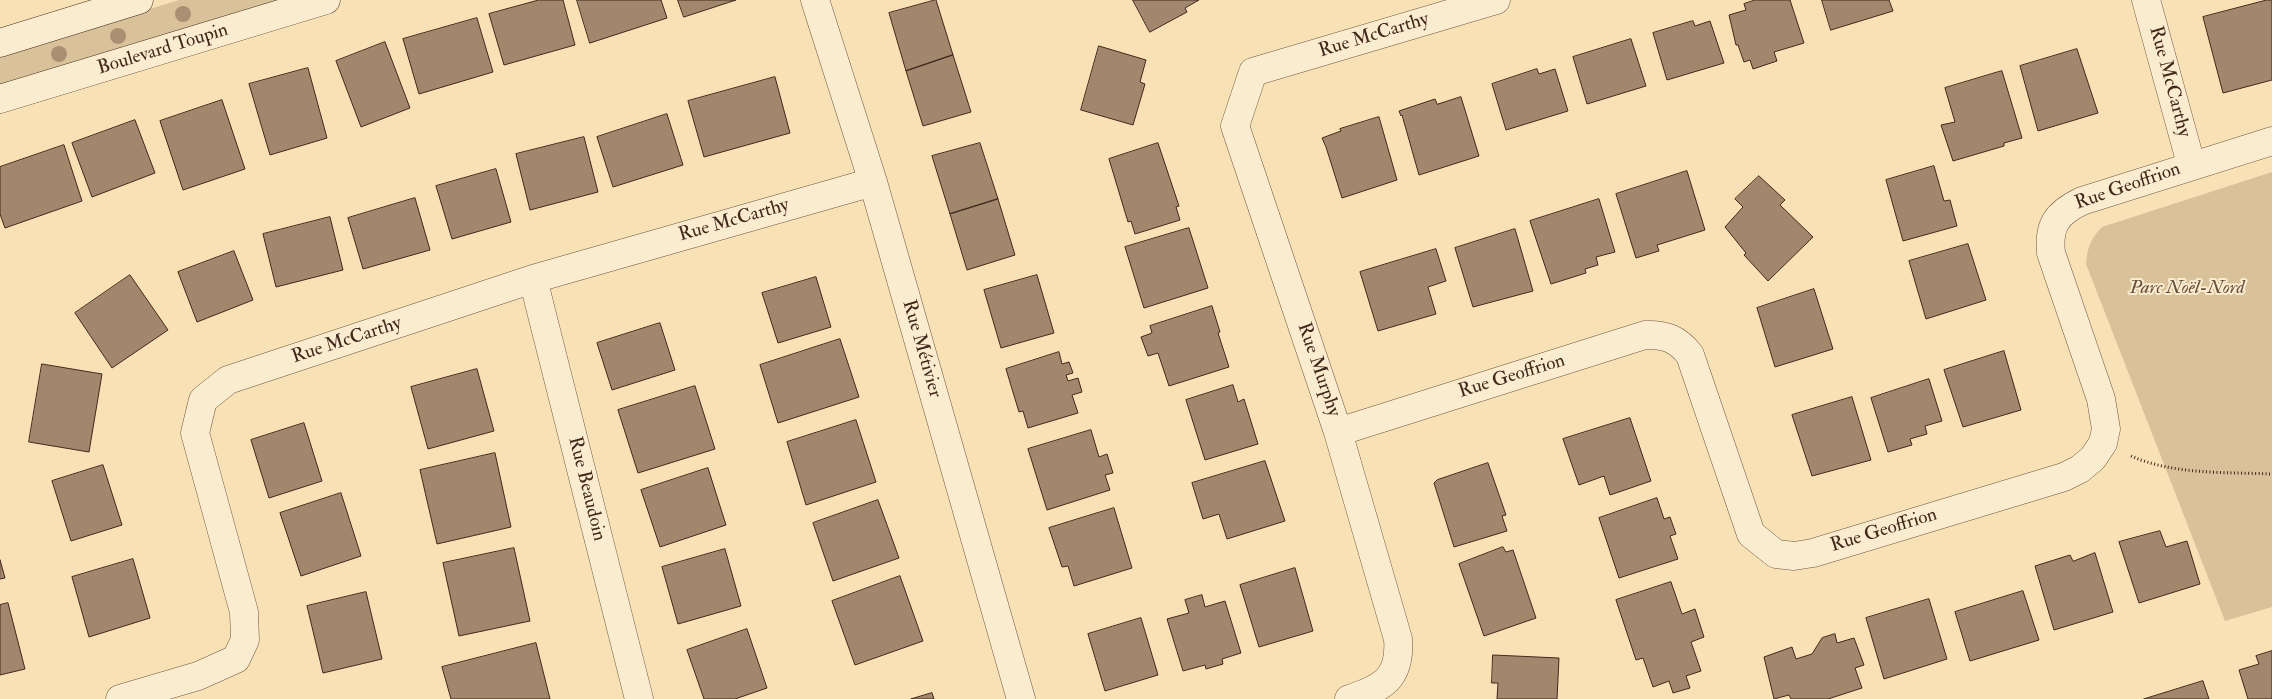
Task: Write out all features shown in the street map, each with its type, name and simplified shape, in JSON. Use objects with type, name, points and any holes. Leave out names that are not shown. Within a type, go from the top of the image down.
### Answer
[{"type":"street","points":[[0,43],[139,0]]},
{"type":"street","name":"Boulevard Toupin","points":[[0,99],[326,0]]},
{"type":"street","name":"Rue Métivier","points":[[816,0],[873,182],[1021,699]]},
{"type":"street","name":"Rue McCarthy","points":[[1253,72],[1496,0]]},
{"type":"street","name":"Rue McCarthy","points":[[2146,0],[2191,164]]},
{"type":"street","name":"Rue Murphy","points":[[1253,72],[1235,126],[1338,432],[1398,639],[1399,654],[1395,671],[1383,685],[1349,699]]},
{"type":"street","name":"Rue Geoffrion","points":[[1338,432],[1645,336],[1658,334],[1682,345],[1690,355],[1751,534],[1776,554],[1794,556],[1813,553],[2064,477],[2080,469],[2093,458],[2103,444],[2106,429],[2101,399],[2051,254],[2049,238],[2055,222],[2066,209],[2082,201],[2191,164],[2272,140]]},
{"type":"street","name":"Rue McCarthy","points":[[120,699],[198,676],[236,659],[245,640],[244,612],[195,433],[203,400],[228,380],[533,278],[873,182]]},
{"type":"street","name":"Rue Beaudoin","points":[[533,278],[639,699]]},
{"type":"path","points":[[2103,444],[2147,463],[2184,470],[2272,474]]},
{"type":"green space","points":[[179,0],[279,0],[0,86],[0,55]]},
{"type":"green space","name":"Parc Noël-Nord","points":[[2272,172],[2272,607],[2225,621],[2086,264],[2092,239],[2102,227]]},
{"type":"building","points":[[539,0],[563,0],[575,45],[504,65],[489,14]]},
{"type":"building","points":[[577,0],[661,0],[667,18],[590,43]]},
{"type":"building","points":[[678,0],[736,0],[684,17]]},
{"type":"building","points":[[936,0],[953,55],[906,71],[889,13]]},
{"type":"building","points":[[1133,0],[1199,0],[1185,8],[1187,12],[1150,32]]},
{"type":"building","points":[[1755,0],[1790,0],[1804,43],[1774,52],[1777,61],[1753,69],[1750,60],[1744,62],[1738,45],[1736,45],[1729,15],[1746,10],[1744,4]]},
{"type":"building","points":[[1822,0],[1889,0],[1893,11],[1831,30]]},
{"type":"building","points":[[2272,0],[2272,80],[2223,93],[2203,17]]},
{"type":"building","points":[[477,18],[493,72],[419,94],[403,39]]},
{"type":"building","points":[[1693,21],[1695,26],[1710,21],[1724,63],[1667,80],[1653,33]]},
{"type":"building","points":[[1631,39],[1646,86],[1587,104],[1573,57]]},
{"type":"building","points":[[385,42],[410,108],[361,127],[336,61]]},
{"type":"building","points":[[1099,46],[1146,60],[1140,82],[1145,84],[1133,125],[1081,110]]},
{"type":"building","points":[[2077,49],[2098,113],[2038,131],[2020,66]]},
{"type":"building","points":[[953,55],[971,112],[923,126],[906,71]]},
{"type":"building","points":[[308,68],[327,138],[270,155],[249,84]]},
{"type":"building","points":[[1537,69],[1539,74],[1555,69],[1568,111],[1506,130],[1492,84]]},
{"type":"building","points":[[2002,71],[2022,138],[2004,143],[2004,146],[1953,161],[1941,125],[1955,122],[1945,88]]},
{"type":"building","points":[[775,77],[790,133],[704,157],[688,101]]},
{"type":"building","points":[[1461,97],[1479,156],[1419,175],[1402,115],[1399,111],[1435,99],[1437,104]]},
{"type":"building","points":[[222,100],[245,169],[183,190],[160,121]]},
{"type":"building","points":[[667,114],[683,165],[613,187],[597,137]]},
{"type":"building","points":[[1379,117],[1397,180],[1342,198],[1322,138],[1341,131],[1340,129]]},
{"type":"building","points":[[135,120],[155,173],[92,197],[72,143]]},
{"type":"building","points":[[584,137],[598,192],[530,210],[516,154]]},
{"type":"building","points":[[980,143],[998,199],[950,214],[932,156]]},
{"type":"building","points":[[1158,143],[1179,206],[1176,207],[1180,220],[1135,234],[1131,221],[1128,222],[1109,159]]},
{"type":"building","points":[[64,145],[82,201],[5,228],[0,214],[0,167]]},
{"type":"building","points":[[1934,166],[1944,201],[1950,200],[1957,226],[1903,241],[1886,180]]},
{"type":"building","points":[[496,169],[511,222],[452,239],[436,186]]},
{"type":"building","points":[[1687,171],[1705,230],[1657,245],[1659,251],[1636,258],[1616,194]]},
{"type":"building","points":[[1759,176],[1785,200],[1780,205],[1813,237],[1768,281],[1744,255],[1746,253],[1725,227],[1743,207],[1735,199]]},
{"type":"building","points":[[415,198],[430,250],[363,269],[348,218]]},
{"type":"building","points":[[998,199],[1015,255],[967,270],[950,214]]},
{"type":"building","points":[[1599,199],[1615,252],[1596,257],[1598,265],[1585,269],[1586,273],[1551,284],[1530,221]]},
{"type":"building","points":[[330,217],[343,270],[276,287],[263,234]]},
{"type":"building","points":[[1189,228],[1208,288],[1144,308],[1125,247]]},
{"type":"building","points":[[1515,229],[1533,291],[1473,307],[1455,248]]},
{"type":"building","points":[[1968,244],[1986,300],[1926,319],[1909,261]]},
{"type":"building","points":[[1436,249],[1446,281],[1428,287],[1436,314],[1378,331],[1360,272]]},
{"type":"building","points":[[234,251],[253,300],[197,322],[178,272]]},
{"type":"building","points":[[130,275],[168,330],[112,368],[75,313]]},
{"type":"building","points":[[1037,275],[1054,333],[1001,348],[984,290]]},
{"type":"building","points":[[816,277],[831,327],[778,343],[762,293]]},
{"type":"building","points":[[1814,289],[1833,349],[1775,367],[1757,308]]},
{"type":"building","points":[[1212,306],[1229,367],[1169,386],[1158,353],[1148,356],[1141,337],[1152,333],[1150,326]]},
{"type":"building","points":[[660,323],[675,370],[612,390],[597,343]]},
{"type":"building","points":[[840,339],[859,397],[778,423],[760,365]]},
{"type":"building","points":[[2004,351],[2021,410],[1963,427],[1944,370]]},
{"type":"building","points":[[1059,352],[1062,364],[1069,362],[1073,373],[1066,375],[1068,381],[1078,378],[1082,392],[1072,395],[1078,413],[1028,428],[1023,411],[1019,412],[1006,369]]},
{"type":"building","points":[[42,364],[102,374],[89,452],[29,442]]},
{"type":"building","points":[[477,369],[494,431],[428,449],[411,387]]},
{"type":"building","points":[[1929,379],[1942,421],[1925,426],[1927,434],[1910,439],[1912,445],[1888,452],[1871,398]]},
{"type":"building","points":[[1233,385],[1238,402],[1244,399],[1258,444],[1205,460],[1186,400]]},
{"type":"building","points":[[695,386],[715,449],[638,473],[618,410]]},
{"type":"building","points":[[1852,397],[1871,460],[1812,476],[1792,415]]},
{"type":"building","points":[[1630,418],[1651,481],[1610,495],[1604,476],[1579,485],[1563,439]]},
{"type":"building","points":[[856,420],[876,482],[806,505],[787,442]]},
{"type":"building","points":[[304,423],[322,481],[269,498],[251,440]]},
{"type":"building","points":[[1091,430],[1099,457],[1107,454],[1113,473],[1105,475],[1110,490],[1047,510],[1028,449]]},
{"type":"building","points":[[495,453],[511,527],[437,544],[420,470]]},
{"type":"building","points":[[1265,461],[1285,521],[1227,539],[1219,514],[1203,519],[1192,483]]},
{"type":"building","points":[[1488,463],[1506,515],[1502,516],[1507,531],[1454,547],[1434,483],[1437,480]]},
{"type":"building","points":[[103,465],[122,525],[71,541],[52,481]]},
{"type":"building","points":[[708,468],[726,525],[660,547],[641,490]]},
{"type":"building","points":[[341,493],[361,556],[301,576],[280,513]]},
{"type":"building","points":[[1657,498],[1664,519],[1670,517],[1676,534],[1670,536],[1678,559],[1619,578],[1599,518]]},
{"type":"building","points":[[878,500],[899,558],[833,581],[813,523]]},
{"type":"building","points":[[1114,508],[1132,568],[1074,586],[1068,566],[1062,567],[1049,528]]},
{"type":"building","points":[[2160,531],[2166,547],[2187,541],[2200,584],[2139,603],[2119,542]]},
{"type":"building","points":[[1503,547],[1506,552],[1513,550],[1536,618],[1484,636],[1459,564]]},
{"type":"building","points":[[514,548],[530,621],[459,636],[443,563]]},
{"type":"building","points":[[725,549],[741,606],[678,624],[662,567]]},
{"type":"building","points":[[2095,553],[2113,612],[2054,630],[2035,566],[2070,555],[2073,561]]},
{"type":"building","points":[[133,559],[150,618],[89,637],[72,577]]},
{"type":"building","points":[[0,560],[5,578],[0,579]]},
{"type":"building","points":[[1295,568],[1313,631],[1259,647],[1240,585]]},
{"type":"building","points":[[900,576],[923,641],[855,665],[832,601]]},
{"type":"building","points":[[1671,582],[1682,614],[1695,609],[1704,637],[1691,642],[1701,671],[1686,676],[1690,688],[1673,693],[1669,681],[1653,687],[1643,658],[1636,660],[1616,600]]},
{"type":"building","points":[[2023,591],[2039,640],[1970,661],[1955,612]]},
{"type":"building","points":[[366,592],[382,659],[323,673],[307,606]]},
{"type":"building","points":[[1202,595],[1205,607],[1225,601],[1241,653],[1222,659],[1223,664],[1206,669],[1205,665],[1183,671],[1167,619],[1189,613],[1185,600]]},
{"type":"building","points":[[1929,599],[1947,659],[1884,679],[1866,618]]},
{"type":"building","points":[[8,603],[25,669],[0,675],[0,605]]},
{"type":"building","points":[[1141,618],[1158,675],[1105,691],[1088,634]]},
{"type":"building","points":[[747,629],[767,688],[735,699],[704,699],[687,650]]},
{"type":"building","points":[[1835,634],[1837,643],[1854,638],[1864,665],[1855,668],[1862,688],[1828,699],[1791,699],[1789,695],[1774,699],[1764,657],[1792,647],[1796,659],[1812,654],[1822,638]]},
{"type":"building","points":[[536,643],[550,699],[451,699],[442,667]]},
{"type":"building","points":[[2272,651],[2272,699],[2248,699],[2239,670],[2259,664],[2256,656]]},
{"type":"building","points":[[1493,655],[1559,658],[1557,699],[1497,699],[1498,683],[1492,683]]},
{"type":"building","points":[[2203,681],[2209,699],[2144,699]]},
{"type":"building","points":[[932,693],[934,699],[911,699]]}]
